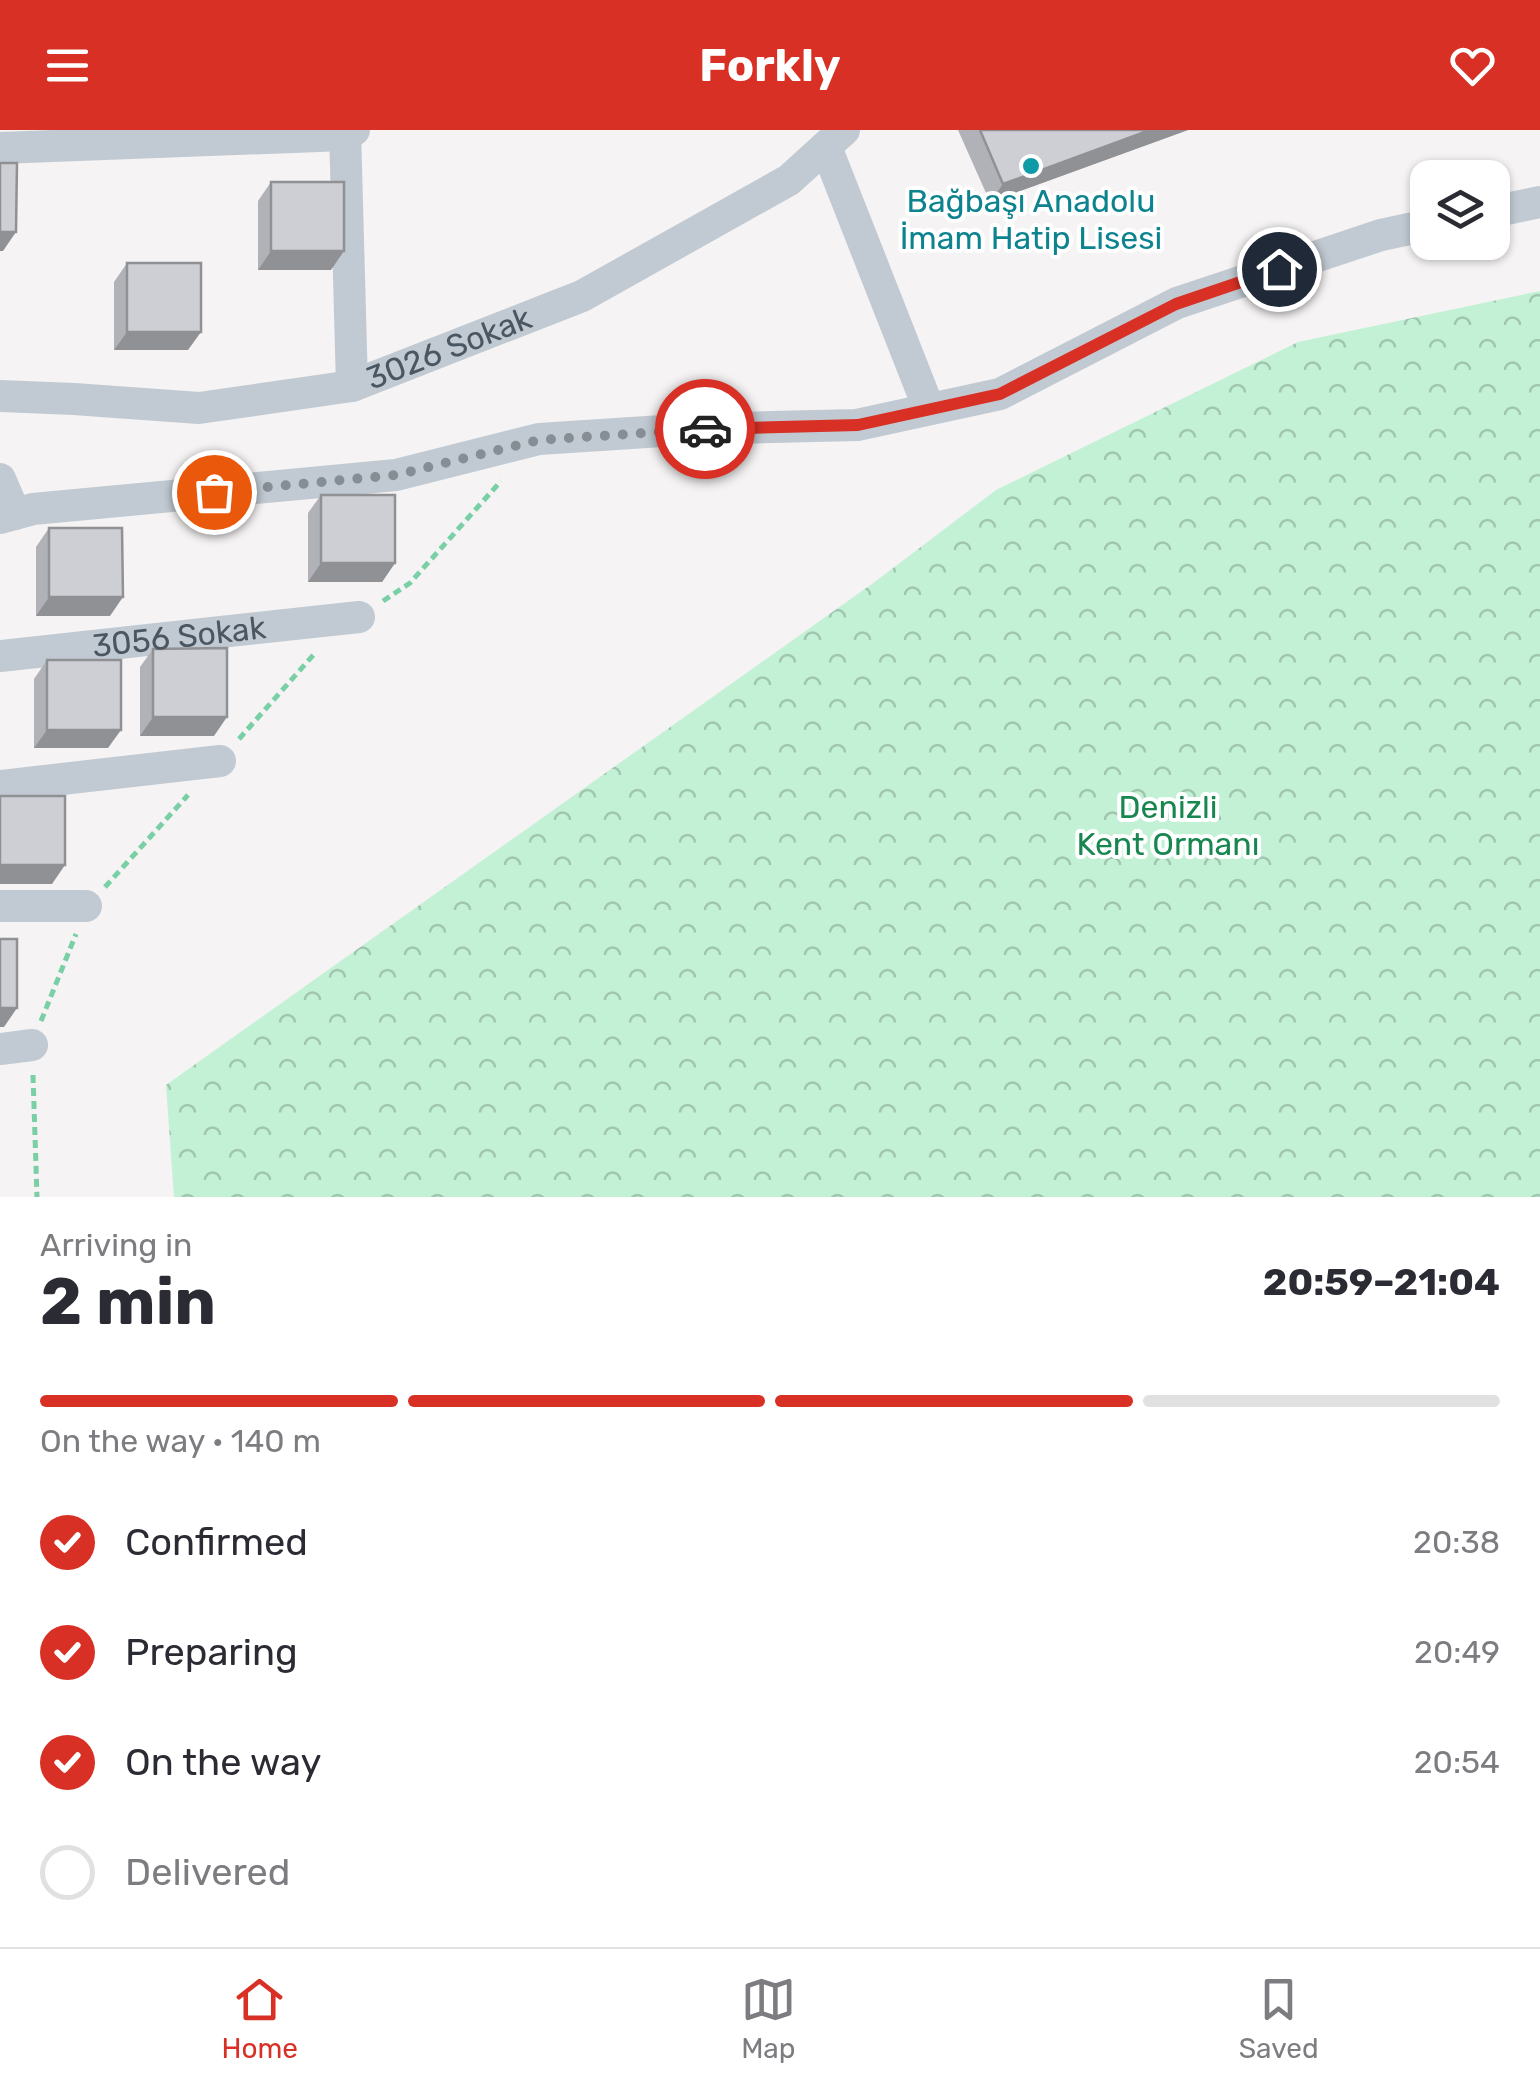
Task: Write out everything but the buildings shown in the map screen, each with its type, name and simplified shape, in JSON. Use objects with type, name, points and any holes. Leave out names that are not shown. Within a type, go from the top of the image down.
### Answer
[{"type":"street","points":[[0,148],[348,132],[352,386]]},
{"type":"street","points":[[835,138],[928,409]]},
{"type":"street","name":"3026 Sokak","points":[[0,396],[198,408],[352,386],[582,296],[789,180],[835,138]]},
{"type":"street","points":[[1510,208],[1540,202]]},
{"type":"street","points":[[0,478],[8,516],[33,509],[396,475],[539,440],[693,429],[858,425],[1000,394],[1176,304],[1381,235],[1410,229]]},
{"type":"street","name":"3056 Sokak","points":[[0,656],[359,616]]},
{"type":"street","points":[[0,786],[220,760]]},
{"type":"street","points":[[0,906],[86,906]]},
{"type":"green space","name":"Denizli Kent Ormanı","points":[[1540,291],[1540,1197],[174,1197],[166,1085],[876,581],[996,490],[1298,342]]},
{"type":"way so far","points":[[214,492],[396,475],[539,440],[705,429]]},
{"type":"place","name":"Bağbaşı Anadolu İmam Hatip Lisesi","points":[[1031,166]]},
{"type":"route","points":[[705,429],[858,425],[1000,394],[1176,304],[1279,269]]}]
